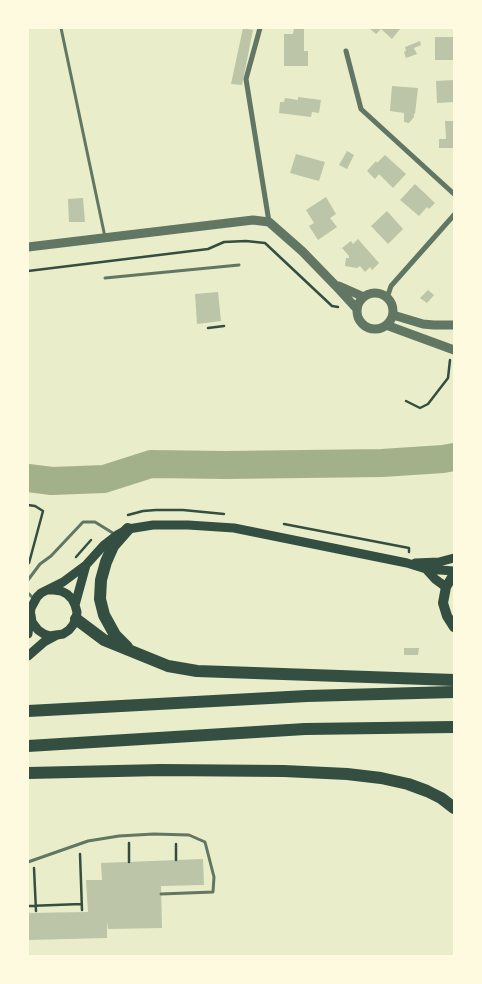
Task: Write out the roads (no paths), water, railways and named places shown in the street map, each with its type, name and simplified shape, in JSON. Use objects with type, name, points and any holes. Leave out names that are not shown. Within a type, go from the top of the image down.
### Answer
[{"type":"highway","points":[[122,532],[106,562],[101,580],[100,599],[104,615],[116,636],[132,652]]},
{"type":"highway","points":[[76,619],[104,640],[168,666],[197,671],[454,680]]},
{"type":"highway","points":[[28,711],[307,696],[454,692]]},
{"type":"highway","points":[[28,746],[305,729],[454,726]]},
{"type":"highway","points":[[28,773],[161,770],[284,771],[347,774],[381,778],[408,784],[434,794],[454,808]]},
{"type":"main road","points":[[47,591],[86,565],[104,545],[122,532],[153,525],[188,524],[234,528],[408,563],[426,569],[454,573],[446,587],[444,603],[447,616],[454,627]]},
{"type":"main road","points":[[408,563],[439,562],[454,558]]},
{"type":"main road","points":[[75,606],[86,565]]},
{"type":"main road","points":[[426,569],[446,587]]},
{"type":"main road","points":[[28,634],[31,608],[41,593],[54,590],[61,591],[72,599],[77,612],[73,625],[63,634],[44,642],[28,656]]},
{"type":"main road","points":[[30,614],[32,622],[38,630],[50,636],[57,636]]},
{"type":"street","points":[[260,28],[246,78],[269,222]]},
{"type":"street","points":[[346,51],[361,109],[454,194]]},
{"type":"street","points":[[387,298],[391,286],[454,215]]},
{"type":"street","points":[[28,247],[253,220],[269,222],[302,251],[357,309]]},
{"type":"street","points":[[335,285],[364,297]]},
{"type":"street","points":[[372,294],[387,298],[391,303],[393,314],[391,320],[381,328],[375,329],[364,326],[358,319],[358,304],[364,297],[372,294]]},
{"type":"street","points":[[393,314],[423,324],[454,325]]},
{"type":"street","points":[[386,325],[454,350]]},
{"type":"lane","points":[[61,28],[105,237]]},
{"type":"lane","points":[[105,278],[239,265]]},
{"type":"lane","points":[[28,580],[40,564],[51,556],[83,522],[95,522],[122,532]]},
{"type":"lane","points":[[28,593],[35,600]]},
{"type":"lane","points":[[28,862],[88,841],[119,836],[189,835],[205,842],[214,877],[213,892],[161,894]]},
{"type":"waterway","points":[[28,478],[52,481],[104,479],[151,464],[382,463],[454,457]]}]
